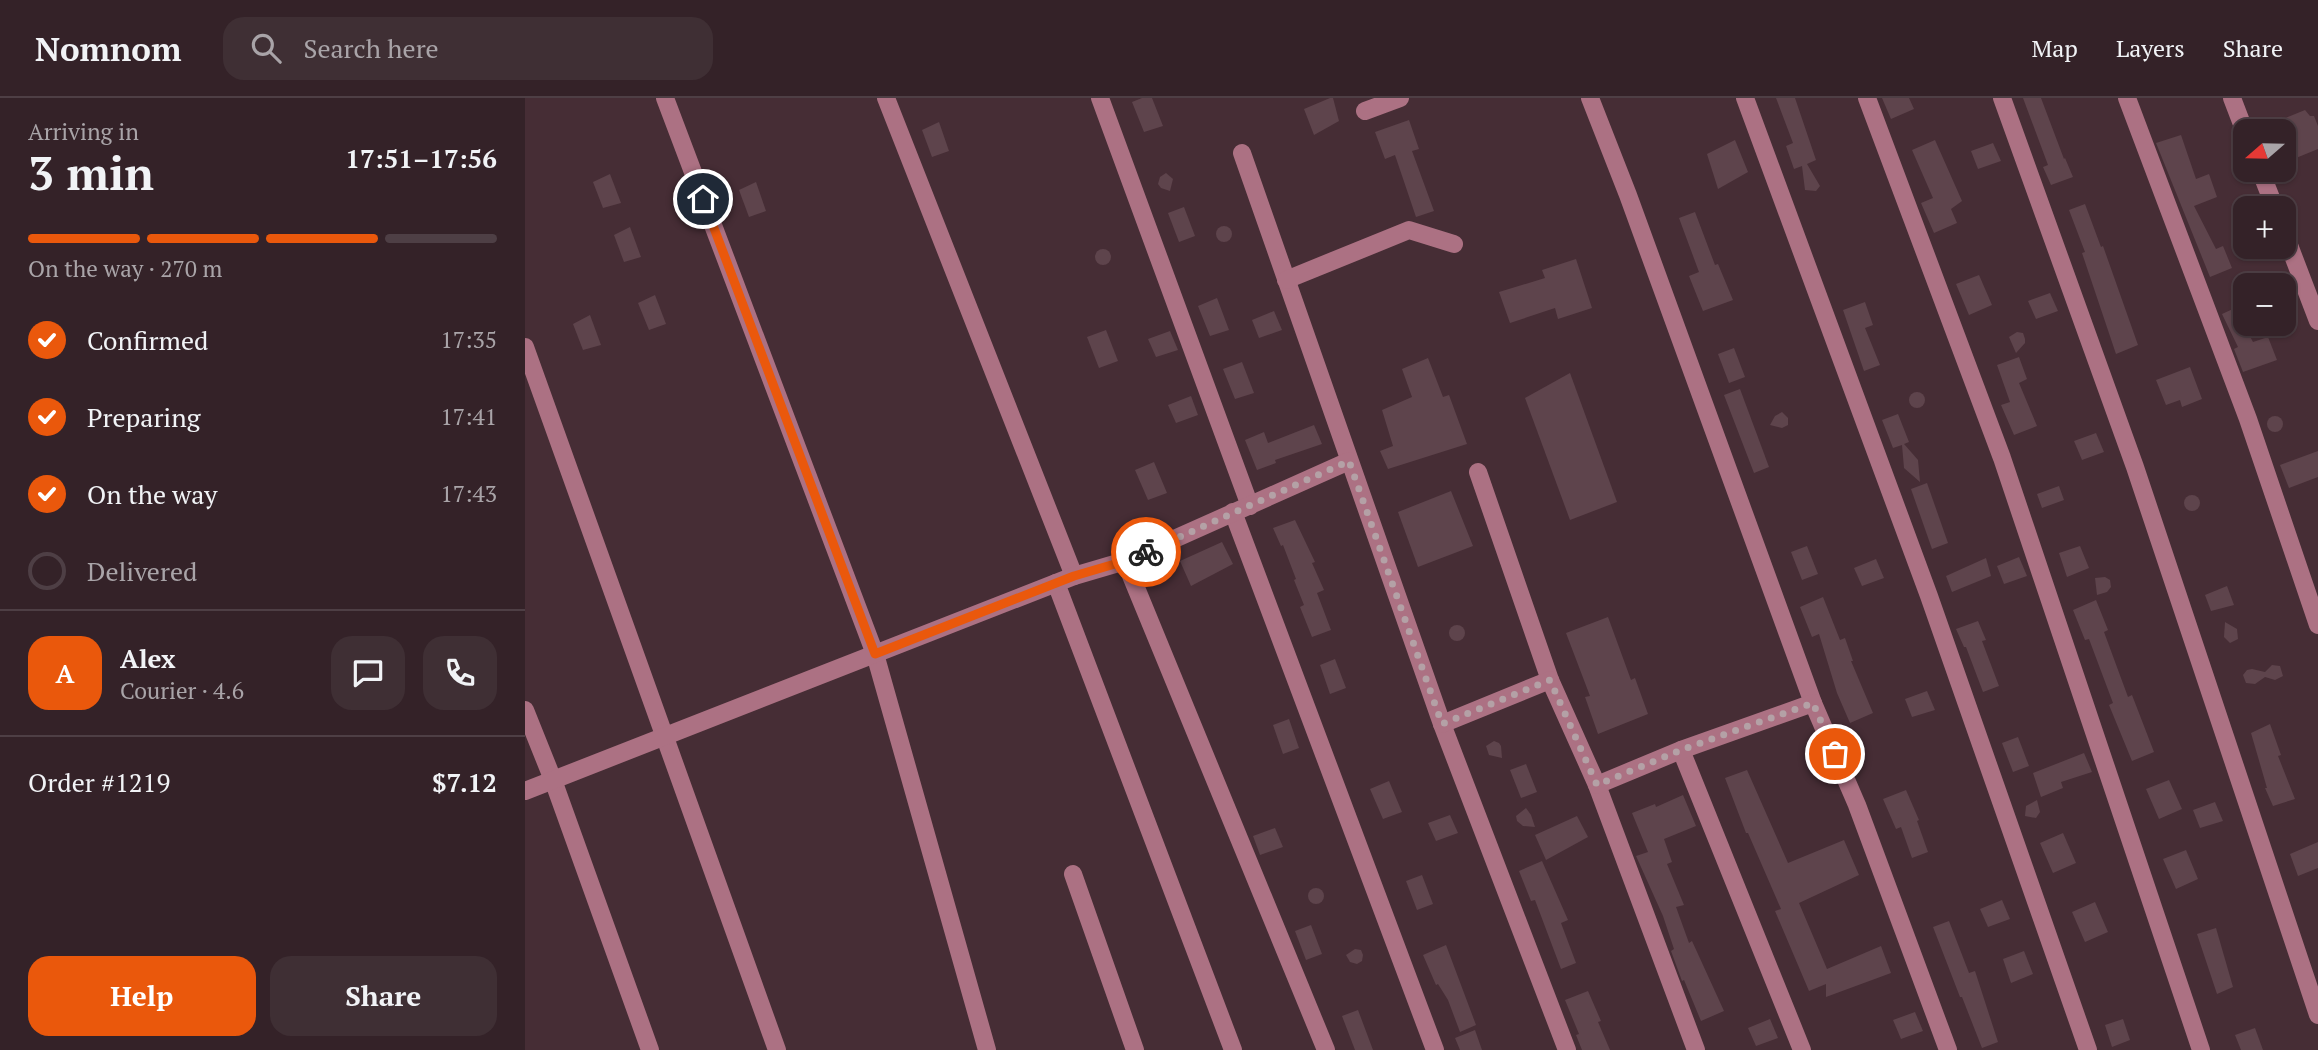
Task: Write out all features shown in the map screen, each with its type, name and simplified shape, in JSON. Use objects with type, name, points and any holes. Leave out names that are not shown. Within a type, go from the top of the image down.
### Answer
[{"type":"street","points":[[665,98],[875,654],[988,1050]]},
{"type":"street","points":[[886,98],[1074,576]]},
{"type":"street","points":[[1100,98],[1242,509],[1435,1050]]},
{"type":"street","points":[[1365,111],[1400,98]]},
{"type":"street","points":[[1590,98],[1638,221],[1813,703],[1857,805],[1948,1050]]},
{"type":"street","points":[[1745,98],[1929,596],[2088,1050]]},
{"type":"street","points":[[1867,98],[2002,458],[2201,1050]]},
{"type":"street","points":[[2002,98],[2135,467],[2318,1015]]},
{"type":"street","points":[[2127,98],[2248,419],[2318,625]]},
{"type":"street","points":[[2232,98],[2240,119]]},
{"type":"street","points":[[1242,153],[1442,724],[1567,1050]]},
{"type":"street","points":[[1286,280],[1409,230],[1454,244]]},
{"type":"street","points":[[2294,259],[2318,321]]},
{"type":"street","points":[[525,347],[777,1050]]},
{"type":"street","points":[[525,791],[1074,576],[1125,561],[1349,461]]},
{"type":"street","points":[[1478,472],[1550,680],[1597,785],[1696,1050]]},
{"type":"street","points":[[1125,561],[1326,1050]]},
{"type":"street","points":[[1056,583],[1233,1050]]},
{"type":"street","points":[[1442,724],[1550,680]]},
{"type":"street","points":[[1597,785],[1681,750],[1813,703]]},
{"type":"street","points":[[525,710],[553,780],[650,1050]]},
{"type":"street","points":[[1681,750],[1802,1050]]},
{"type":"street","points":[[1073,874],[1135,1050]]},
{"type":"building","points":[[1152,98],[1163,126],[1144,132],[1132,102]]},
{"type":"building","points":[[1333,98],[1339,121],[1314,135],[1304,109]]},
{"type":"building","points":[[1776,98],[1795,98],[1816,160],[1807,164],[1820,186],[1816,191],[1805,190],[1802,166],[1794,169],[1786,146],[1793,143]]},
{"type":"building","points":[[1882,98],[1909,98],[1914,109],[1891,119]]},
{"type":"building","points":[[2023,98],[2041,98],[2073,177],[2051,185],[2043,167],[2048,165]]},
{"type":"building","points":[[2305,110],[2310,116],[2314,116],[2318,126],[2318,149],[2296,158],[2296,119],[2283,119]]},
{"type":"building","points":[[1409,120],[1419,149],[1412,151],[1434,211],[1416,217],[1395,155],[1385,159],[1375,132]]},
{"type":"building","points":[[939,122],[949,151],[932,157],[922,130]]},
{"type":"building","points":[[2181,135],[2196,179],[2209,174],[2217,197],[2194,206],[2216,249],[2223,246],[2232,268],[2210,277],[2156,143]]},
{"type":"building","points":[[1735,140],[1748,172],[1718,189],[1707,154]]},
{"type":"building","points":[[1935,140],[1962,201],[1951,209],[1957,223],[1934,233],[1921,203],[1933,198],[1912,150]]},
{"type":"building","points":[[1993,143],[2001,161],[1978,169],[1971,151]]},
{"type":"building","points":[[1166,173],[1173,179],[1170,191],[1158,184],[1160,177]]},
{"type":"building","points":[[610,174],[621,203],[603,208],[593,182]]},
{"type":"building","points":[[756,182],[766,211],[749,217],[739,190]]},
{"type":"building","points":[[2085,204],[2138,345],[2116,354],[2082,253],[2085,252],[2069,210]]},
{"type":"building","points":[[1184,207],[1195,236],[1179,242],[1168,213]]},
{"type":"building","points":[[1695,212],[1715,265],[1718,264],[1733,300],[1703,311],[1689,276],[1699,272],[1679,218]]},
{"type":"building","points":[[1224,226],[1230,228],[1230,240],[1224,242],[1218,240],[1216,234],[1218,228]]},
{"type":"building","points":[[630,227],[641,257],[624,262],[614,235]]},
{"type":"building","points":[[1103,249],[1111,257],[1103,265],[1095,257]]},
{"type":"building","points":[[1576,259],[1592,308],[1558,319],[1555,308],[1510,323],[1499,292],[1545,278],[1542,270]]},
{"type":"building","points":[[1979,275],[1992,305],[1969,315],[1956,284]]},
{"type":"building","points":[[2050,293],[2058,311],[2036,319],[2028,301]]},
{"type":"building","points":[[655,295],[666,324],[649,330],[638,303]]},
{"type":"building","points":[[1217,298],[1229,330],[1210,336],[1198,306]]},
{"type":"building","points":[[1865,302],[1873,325],[1865,328],[1880,365],[1864,371],[1843,310]]},
{"type":"building","points":[[2233,309],[2233,336],[2250,336],[2253,342],[2268,337],[2277,360],[2243,372],[2234,349],[2238,347],[2222,314]]},
{"type":"building","points":[[1274,311],[1282,330],[1259,338],[1252,320]]},
{"type":"building","points":[[590,315],[601,345],[583,350],[573,324]]},
{"type":"building","points":[[1106,330],[1118,361],[1099,368],[1087,337]]},
{"type":"building","points":[[1170,331],[1178,350],[1156,357],[1148,339]]},
{"type":"building","points":[[2017,332],[2023,333],[2025,343],[2016,353],[2009,337]]},
{"type":"building","points":[[1734,348],[1745,377],[1729,383],[1718,354]]},
{"type":"building","points":[[2019,357],[2027,379],[2019,383],[2037,426],[2014,435],[2001,405],[2010,402],[1997,365]]},
{"type":"building","points":[[1428,358],[1443,397],[1449,395],[1467,444],[1388,469],[1380,451],[1393,446],[1382,410],[1412,397],[1402,369]]},
{"type":"building","points":[[1242,362],[1254,393],[1235,399],[1223,369]]},
{"type":"building","points":[[2190,367],[2202,399],[2182,407],[2180,400],[2166,405],[2156,380]]},
{"type":"building","points":[[1570,373],[1617,502],[1570,520],[1525,398]]},
{"type":"building","points":[[1740,389],[1769,467],[1754,473],[1724,395]]},
{"type":"building","points":[[1917,392],[1923,394],[1923,406],[1917,408],[1911,406],[1909,400],[1911,394]]},
{"type":"building","points":[[1191,396],[1198,415],[1176,423],[1168,405]]},
{"type":"building","points":[[1782,412],[1788,418],[1788,425],[1782,428],[1770,425],[1775,416]]},
{"type":"building","points":[[1898,414],[1909,442],[1904,444],[1918,460],[1920,482],[1904,468],[1902,445],[1893,448],[1882,420]]},
{"type":"building","points":[[2275,416],[2283,424],[2275,432],[2267,424]]},
{"type":"building","points":[[1314,425],[1322,444],[1275,460],[1276,463],[1257,470],[1245,440],[1264,432],[1268,443]]},
{"type":"building","points":[[2096,433],[2104,452],[2082,460],[2074,441]]},
{"type":"building","points":[[2318,451],[2318,477],[2289,488],[2280,465]]},
{"type":"building","points":[[1154,462],[1167,493],[1148,500],[1135,470]]},
{"type":"building","points":[[1927,483],[1948,543],[1932,549],[1911,489]]},
{"type":"building","points":[[2059,486],[2064,500],[2042,508],[2037,494]]},
{"type":"building","points":[[1451,491],[1473,546],[1418,567],[1398,512]]},
{"type":"building","points":[[2192,495],[2198,497],[2198,509],[2192,511],[2186,509],[2184,503],[2186,497]]},
{"type":"building","points":[[1295,520],[1315,562],[1312,563],[1324,590],[1317,593],[1331,630],[1312,637],[1300,607],[1304,605],[1294,580],[1296,579],[1283,545],[1281,546],[1273,528]]},
{"type":"building","points":[[1222,542],[1233,564],[1191,586],[1180,561]]},
{"type":"building","points":[[1807,546],[1818,574],[1802,580],[1791,552]]},
{"type":"building","points":[[2080,546],[2089,568],[2067,577],[2059,553]]},
{"type":"building","points":[[2019,557],[2027,576],[2004,584],[1997,566]]},
{"type":"building","points":[[1986,558],[1991,576],[1952,592],[1946,576]]},
{"type":"building","points":[[1876,559],[1884,578],[1862,586],[1854,568]]},
{"type":"building","points":[[2105,577],[2110,580],[2111,587],[2107,592],[2097,595],[2095,578]]},
{"type":"building","points":[[2227,586],[2234,605],[2211,611],[2205,595]]},
{"type":"building","points":[[1823,597],[1840,640],[1845,638],[1851,661],[1873,713],[1850,723],[1837,693],[1819,634],[1812,637],[1800,607]]},
{"type":"building","points":[[2096,600],[2108,630],[2104,632],[2128,697],[2132,695],[2154,752],[2132,761],[2109,705],[2113,703],[2089,639],[2085,640],[2073,610]]},
{"type":"building","points":[[1608,617],[1631,680],[1635,678],[1648,714],[1598,734],[1585,697],[1590,696],[1566,633]]},
{"type":"building","points":[[1978,621],[1986,640],[1982,641],[1999,686],[1983,692],[1966,647],[1956,629]]},
{"type":"building","points":[[2225,622],[2237,629],[2238,639],[2230,643],[2224,637]]},
{"type":"building","points":[[1457,625],[1465,633],[1457,641],[1449,633]]},
{"type":"building","points":[[1335,659],[1346,688],[1330,694],[1320,665]]},
{"type":"building","points":[[2272,665],[2280,666],[2283,676],[2275,680],[2265,677],[2255,684],[2246,683],[2243,675],[2247,670],[2265,672]]},
{"type":"building","points":[[1927,691],[1935,710],[1912,717],[1905,699]]},
{"type":"building","points":[[1289,719],[1299,748],[1283,754],[1273,725]]},
{"type":"building","points":[[2270,724],[2281,755],[2278,756],[2295,799],[2273,806],[2265,788],[2251,733]]},
{"type":"building","points":[[2018,737],[2029,766],[2013,772],[2002,743]]},
{"type":"building","points":[[1494,741],[1501,746],[1502,758],[1489,755],[1486,746]]},
{"type":"building","points":[[2084,753],[2092,772],[2061,782],[2063,788],[2041,797],[2033,773]]},
{"type":"building","points":[[1526,764],[1537,792],[1521,798],[1510,770]]},
{"type":"building","points":[[1747,770],[1788,863],[1844,840],[1859,875],[1799,903],[1827,969],[1881,946],[1891,973],[1826,997],[1826,984],[1809,991],[1775,911],[1781,909],[1746,833],[1725,778]]},
{"type":"building","points":[[2169,780],[2182,809],[2159,819],[2146,789]]},
{"type":"building","points":[[1389,781],[1402,812],[1383,819],[1370,789]]},
{"type":"building","points":[[1906,790],[1919,820],[1917,821],[1928,852],[1912,858],[1901,827],[1896,829],[1883,799]]},
{"type":"building","points":[[1683,795],[1696,826],[1664,839],[1672,862],[1667,864],[1684,905],[1676,907],[1689,943],[1692,941],[1724,1011],[1701,1021],[1671,951],[1674,949],[1663,916],[1636,856],[1648,852],[1632,813],[1655,804],[1656,807]]},
{"type":"building","points":[[2037,800],[2040,812],[2036,818],[2025,816],[2026,806]]},
{"type":"building","points":[[2215,802],[2223,821],[2200,828],[2193,810]]},
{"type":"building","points":[[1526,808],[1535,827],[1523,826],[1517,821],[1516,816]]},
{"type":"building","points":[[1450,815],[1458,833],[1436,841],[1428,823]]},
{"type":"building","points":[[1577,816],[1588,837],[1546,860],[1535,835]]},
{"type":"building","points":[[1275,828],[1283,847],[1260,855],[1253,836]]},
{"type":"building","points":[[2063,833],[2076,863],[2053,873],[2040,843]]},
{"type":"building","points":[[2318,842],[2318,868],[2298,876],[2290,854]]},
{"type":"building","points":[[2186,850],[2198,879],[2176,889],[2163,859]]},
{"type":"building","points":[[1542,861],[1568,920],[1561,923],[1576,963],[1561,969],[1535,900],[1531,901],[1519,871]]},
{"type":"building","points":[[1422,875],[1433,904],[1417,910],[1406,881]]},
{"type":"building","points":[[1316,888],[1324,896],[1316,904],[1308,896]]},
{"type":"building","points":[[2002,900],[2010,919],[1988,927],[1980,909]]},
{"type":"building","points":[[2095,902],[2108,932],[2085,942],[2072,912]]},
{"type":"building","points":[[1949,921],[1969,973],[1975,971],[1998,1042],[1982,1048],[1933,927]]},
{"type":"building","points":[[1311,925],[1322,954],[1306,960],[1295,931]]},
{"type":"building","points":[[2216,928],[2233,987],[2217,994],[2197,934]]},
{"type":"building","points":[[1446,945],[1476,1025],[1460,1032],[1448,1000],[1438,984],[1436,985],[1423,955]]},
{"type":"building","points":[[1355,949],[1361,950],[1363,955],[1362,961],[1357,964],[1350,962],[1346,955]]},
{"type":"building","points":[[2024,951],[2033,974],[2011,983],[2003,959]]},
{"type":"building","points":[[1588,991],[1610,1050],[1582,1050],[1576,1035],[1579,1034],[1565,1000]]},
{"type":"building","points":[[1358,1010],[1373,1050],[1355,1050],[1342,1016]]},
{"type":"building","points":[[1915,1012],[1923,1031],[1901,1039],[1893,1020]]},
{"type":"building","points":[[1770,1019],[1778,1038],[1756,1046],[1748,1028]]},
{"type":"building","points":[[2123,1019],[2130,1040],[2112,1047],[2105,1025]]},
{"type":"building","points":[[2255,1028],[2263,1050],[2241,1050],[2235,1035]]},
{"type":"building","points":[[1475,1030],[1482,1050],[1460,1050],[1455,1038]]},
{"type":"way so far","points":[[1146,552],[1349,461],[1442,724],[1550,680],[1597,785],[1681,750],[1813,703],[1835,754]]},
{"type":"route","points":[[703,199],[875,654],[1074,576],[1146,552]]}]
